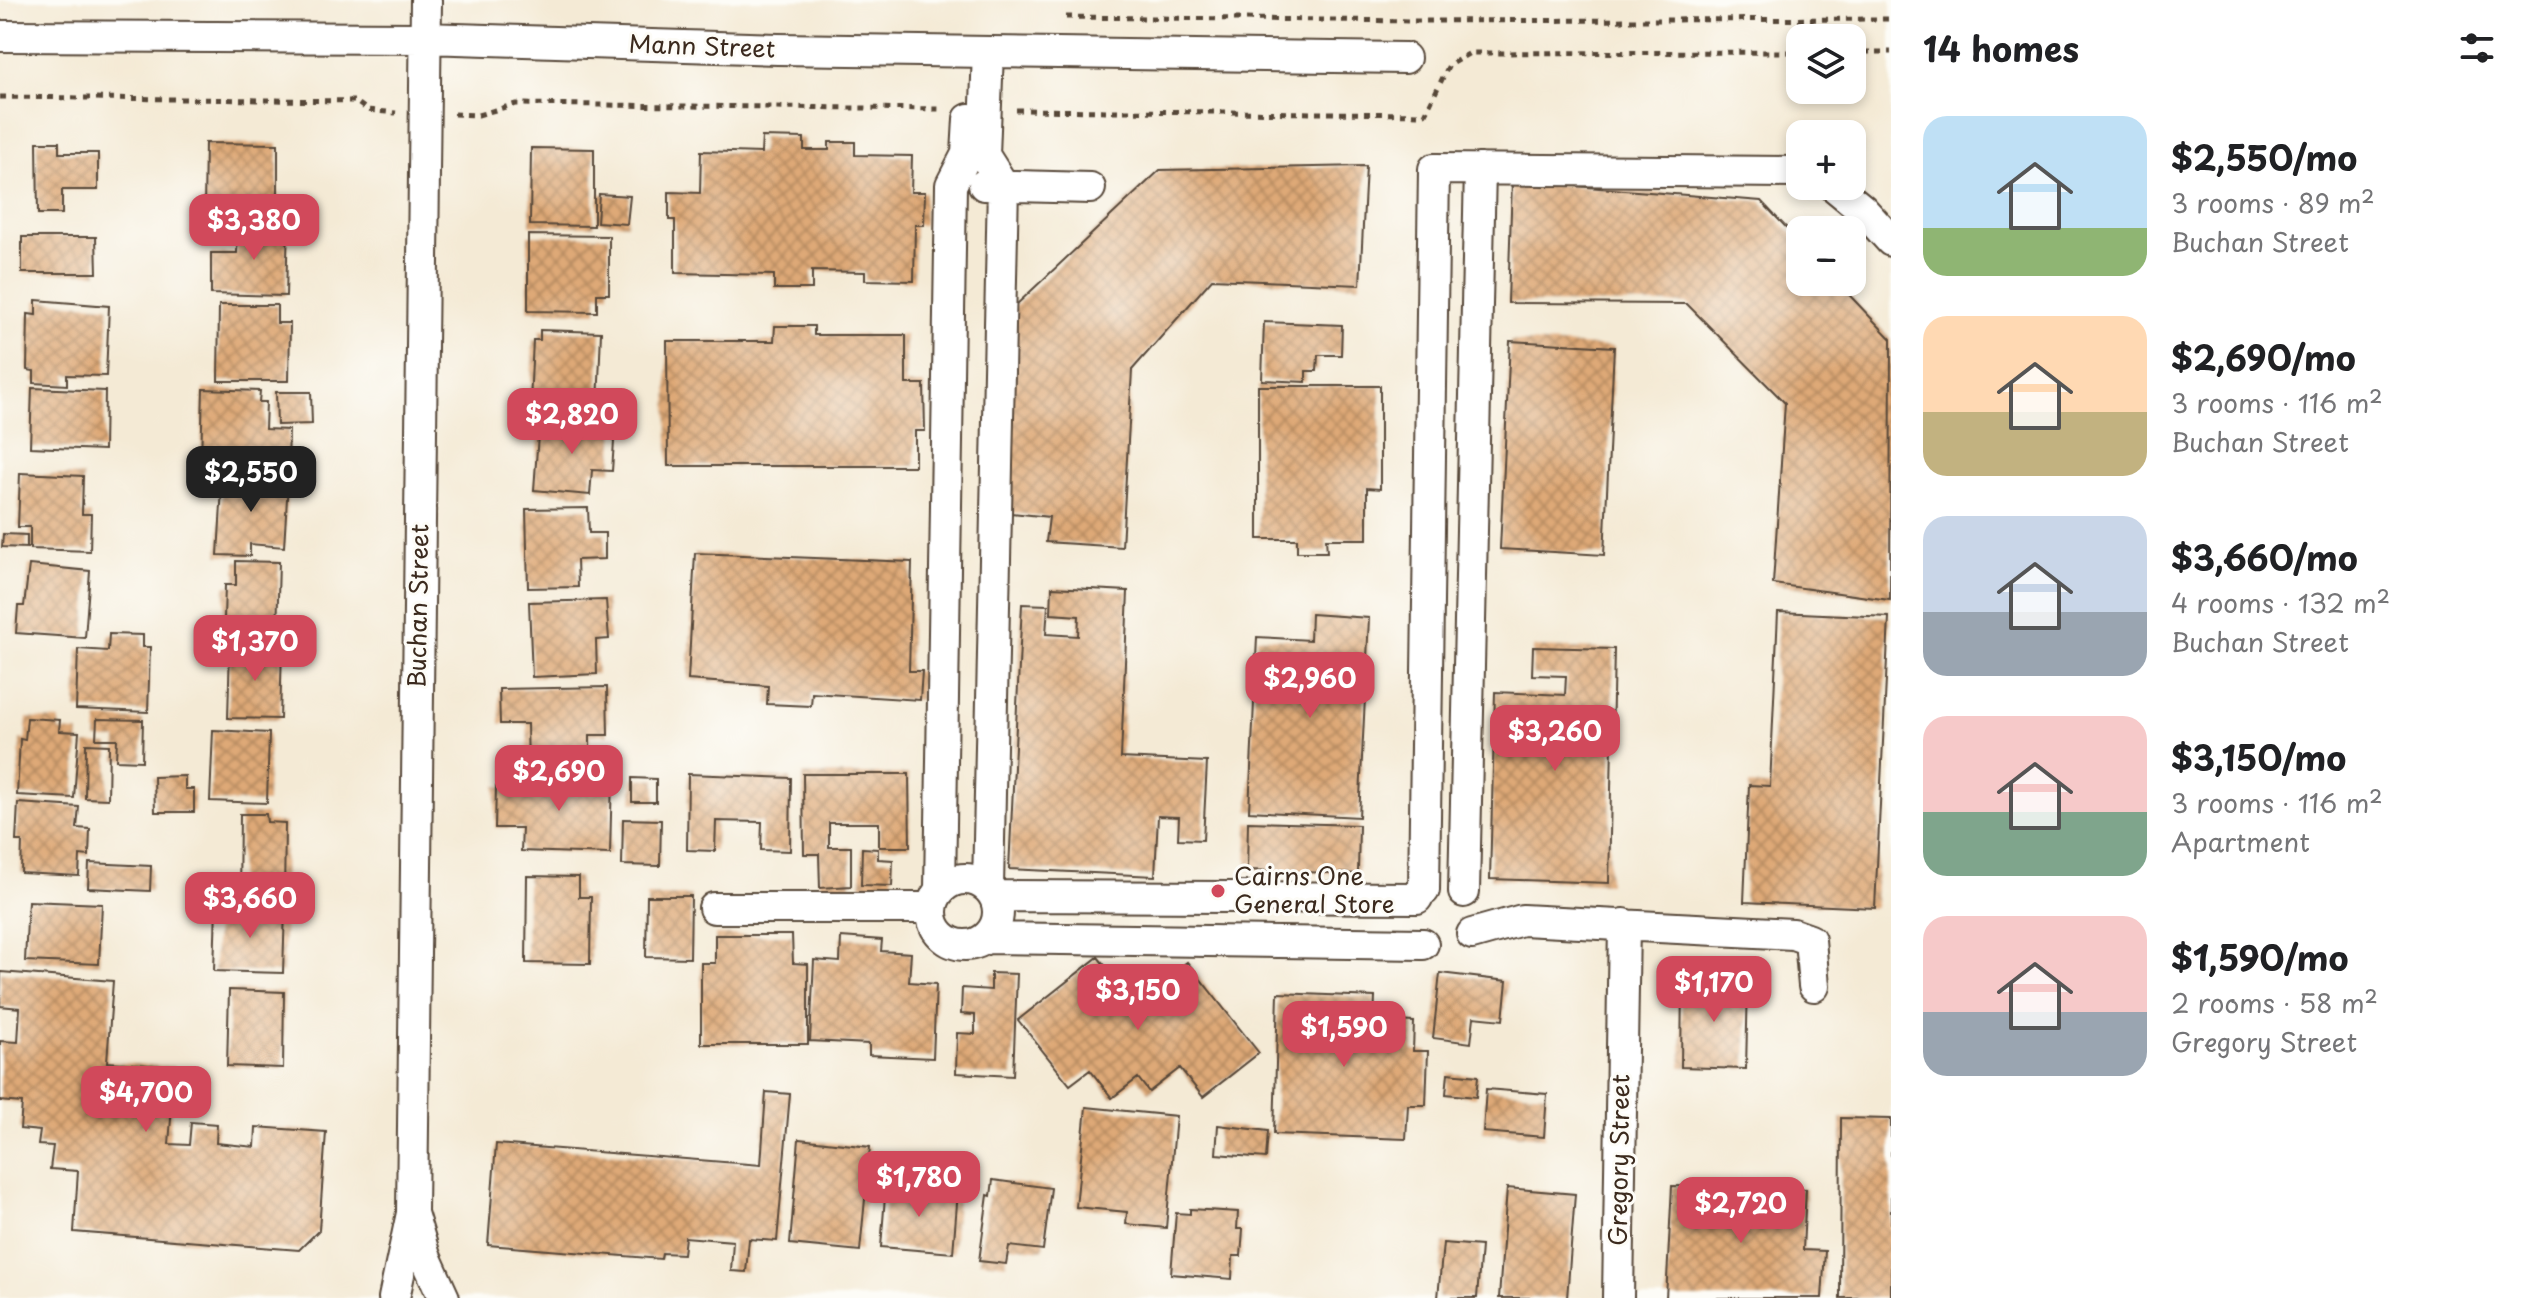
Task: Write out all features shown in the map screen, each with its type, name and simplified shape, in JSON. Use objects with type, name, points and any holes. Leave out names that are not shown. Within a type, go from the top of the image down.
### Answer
[{"type":"street","name":"Buchan Street","points":[[394,1298],[412,1213],[426,0]]},
{"type":"street","name":"Mann Street","points":[[0,36],[425,38],[778,49],[1405,58]]},
{"type":"street","points":[[978,109],[967,154],[951,185],[936,898],[936,929],[954,944],[965,946],[986,938],[998,918],[991,892],[1003,185],[984,155],[978,109],[980,52]]},
{"type":"street","points":[[1480,169],[1468,897],[1476,912],[1472,934],[1465,943],[1455,948],[1432,949],[1416,937],[1410,917],[1420,894],[1434,169],[1439,168],[1786,172]]},
{"type":"street","points":[[951,185],[1090,188]]},
{"type":"street","points":[[1851,200],[1891,241]]},
{"type":"street","points":[[714,908],[936,898],[959,879],[969,879],[991,892],[1420,894],[1444,884],[1522,920]]},
{"type":"street","points":[[1472,934],[1522,920],[1803,936],[1810,940],[1812,947],[1814,986]]},
{"type":"street","name":"Gregory Street","points":[[1618,1298],[1624,924]]},
{"type":"street","points":[[986,938],[1423,944]]},
{"type":"street","name":"Buchan Street","points":[[412,1213],[425,1256],[444,1298]]},
{"type":"path","points":[[1066,17],[1415,21],[1891,19]]},
{"type":"path","points":[[0,97],[355,101],[367,110],[381,112],[478,115],[516,104],[1425,114],[1449,65],[1470,53],[1786,52]]},
{"type":"path","points":[[1866,52],[1891,52]]},
{"type":"building","points":[[762,137],[804,138],[804,150],[829,150],[829,142],[855,142],[855,155],[912,156],[911,192],[925,192],[924,225],[915,225],[914,281],[865,280],[865,272],[812,271],[812,289],[774,289],[774,275],[675,273],[675,220],[669,220],[669,192],[700,193],[701,151],[761,153]]},
{"type":"building","points":[[37,142],[59,142],[59,153],[98,153],[98,190],[62,190],[62,214],[38,214]]},
{"type":"building","points":[[205,143],[278,144],[278,212],[204,211]]},
{"type":"building","points":[[531,148],[594,149],[594,226],[530,225]]},
{"type":"building","points":[[1366,166],[1360,285],[1212,279],[1132,370],[1122,547],[1046,542],[1049,517],[1002,512],[1015,306],[1160,170]]},
{"type":"building","points":[[1512,181],[1761,201],[1786,227],[1786,296],[1850,296],[1891,339],[1890,600],[1773,584],[1785,403],[1687,304],[1508,303]]},
{"type":"building","points":[[599,194],[630,196],[627,224],[597,222]]},
{"type":"building","points":[[238,221],[288,222],[286,296],[211,294],[211,253],[237,253]]},
{"type":"building","points":[[528,235],[609,236],[609,294],[597,294],[597,312],[528,311]]},
{"type":"building","points":[[22,237],[96,237],[97,273],[22,273]]},
{"type":"building","points":[[36,300],[109,306],[106,376],[67,375],[67,385],[34,383],[34,371],[27,370],[28,314],[36,315]]},
{"type":"building","points":[[219,305],[277,305],[277,323],[290,323],[289,381],[218,381]]},
{"type":"building","points":[[1264,322],[1342,325],[1341,355],[1318,355],[1317,371],[1306,371],[1306,382],[1262,380]]},
{"type":"building","points":[[775,326],[814,326],[814,335],[906,335],[906,384],[924,384],[925,431],[915,431],[915,466],[668,466],[667,341],[774,341]]},
{"type":"building","points":[[540,330],[601,332],[598,405],[530,403],[533,340],[540,340]]},
{"type":"building","points":[[1510,341],[1614,347],[1604,555],[1500,549]]},
{"type":"building","points":[[1258,386],[1380,386],[1380,489],[1367,488],[1367,539],[1326,539],[1327,552],[1297,552],[1297,539],[1258,539]]},
{"type":"building","points":[[32,388],[105,391],[104,450],[30,447]]},
{"type":"building","points":[[203,389],[260,391],[259,402],[266,402],[265,429],[289,430],[288,464],[201,461]]},
{"type":"building","points":[[276,392],[311,392],[312,424],[277,425]]},
{"type":"building","points":[[539,421],[615,427],[612,471],[592,470],[590,495],[534,490]]},
{"type":"building","points":[[223,471],[248,472],[248,480],[288,482],[284,547],[250,544],[250,556],[218,555]]},
{"type":"building","points":[[20,473],[83,476],[82,514],[91,514],[90,551],[30,549],[30,527],[18,527]]},
{"type":"building","points":[[588,508],[589,533],[605,533],[605,559],[577,560],[578,587],[528,588],[526,509]]},
{"type":"building","points":[[3,534],[27,535],[27,548],[2,547]]},
{"type":"building","points":[[695,553],[912,562],[909,671],[922,671],[920,700],[812,693],[811,706],[767,704],[768,686],[688,680]]},
{"type":"building","points":[[236,561],[279,562],[277,633],[237,632],[237,619],[224,619],[225,585],[236,585]]},
{"type":"building","points":[[29,565],[90,571],[85,638],[16,633],[18,606],[24,606]]},
{"type":"building","points":[[1052,587],[1128,591],[1121,758],[1207,762],[1203,840],[1178,839],[1179,817],[1158,816],[1155,876],[1009,869],[1022,604],[1048,605],[1046,634],[1078,636],[1079,616],[1051,614]]},
{"type":"building","points":[[606,600],[609,639],[596,640],[597,674],[532,677],[529,602]]},
{"type":"building","points":[[1778,612],[1889,617],[1875,908],[1744,902],[1749,785],[1770,786]]},
{"type":"building","points":[[1311,614],[1369,618],[1359,817],[1249,811],[1257,637],[1310,640]]},
{"type":"building","points":[[109,634],[143,635],[143,647],[150,647],[148,712],[76,709],[78,649],[108,651]]},
{"type":"building","points":[[230,646],[282,648],[280,719],[228,718]]},
{"type":"building","points":[[1533,647],[1614,649],[1609,883],[1490,879],[1495,692],[1565,695],[1566,676],[1532,675]]},
{"type":"building","points":[[607,687],[608,735],[590,735],[590,765],[528,765],[527,724],[500,724],[499,689]]},
{"type":"building","points":[[27,718],[60,720],[59,731],[79,732],[74,798],[17,795],[20,739],[25,740]]},
{"type":"building","points":[[97,719],[143,720],[142,761],[116,760],[117,739],[96,739]]},
{"type":"building","points":[[213,730],[269,733],[267,803],[210,801]]},
{"type":"building","points":[[86,744],[109,745],[108,799],[85,798]]},
{"type":"building","points":[[524,773],[612,776],[610,854],[521,851],[522,828],[495,828],[496,786],[524,787]]},
{"type":"building","points":[[688,774],[791,778],[790,851],[761,850],[762,822],[716,821],[715,851],[687,850]]},
{"type":"building","points":[[803,774],[909,774],[910,847],[879,847],[879,823],[829,823],[829,847],[851,847],[851,886],[820,888],[819,854],[804,854]]},
{"type":"building","points":[[185,776],[185,789],[194,789],[194,812],[155,812],[154,777]]},
{"type":"building","points":[[632,778],[656,779],[656,802],[632,802]]},
{"type":"building","points":[[18,803],[79,807],[77,828],[90,829],[89,856],[80,855],[79,876],[21,873],[22,841],[16,841]]},
{"type":"building","points":[[240,814],[266,814],[267,822],[285,823],[284,899],[239,898]]},
{"type":"building","points":[[623,819],[661,820],[660,866],[622,865]]},
{"type":"building","points":[[1248,822],[1359,825],[1358,874],[1247,870]]},
{"type":"building","points":[[862,848],[878,849],[878,859],[893,860],[892,886],[861,885]]},
{"type":"building","points":[[89,863],[151,866],[150,891],[88,888]]},
{"type":"building","points":[[527,876],[579,877],[579,897],[591,897],[590,964],[526,963]]},
{"type":"building","points":[[647,896],[691,896],[690,958],[646,957]]},
{"type":"building","points":[[28,901],[102,904],[99,964],[25,961]]},
{"type":"building","points":[[216,906],[285,908],[283,973],[214,971]]},
{"type":"building","points":[[715,935],[792,935],[793,963],[808,964],[808,1044],[701,1044],[701,963],[715,963]]},
{"type":"building","points":[[841,937],[882,940],[881,951],[911,953],[909,982],[936,984],[933,1058],[869,1055],[869,1044],[810,1041],[814,960],[840,962]]},
{"type":"building","points":[[1098,957],[1135,1003],[1187,962],[1259,1053],[1203,1097],[1180,1068],[1149,1092],[1138,1078],[1112,1098],[1090,1070],[1070,1085],[1018,1020]]},
{"type":"building","points":[[1,972],[113,981],[107,1062],[175,1067],[169,1144],[189,1145],[191,1122],[217,1124],[216,1143],[255,1147],[256,1127],[326,1132],[319,1230],[299,1250],[74,1232],[78,1171],[50,1169],[53,1146],[38,1145],[40,1131],[20,1129],[22,1103],[0,1101],[0,1041],[18,1042],[20,1008],[0,1006]]},
{"type":"building","points":[[991,973],[1017,974],[1013,1076],[956,1073],[957,1033],[975,1034],[975,1015],[961,1014],[962,988],[991,990]]},
{"type":"building","points":[[1440,973],[1507,981],[1503,1020],[1474,1017],[1471,1043],[1433,1038]]},
{"type":"building","points":[[1682,980],[1748,982],[1746,1069],[1681,1067]]},
{"type":"building","points":[[229,990],[284,992],[283,1068],[227,1066]]},
{"type":"building","points":[[1278,993],[1375,997],[1374,1020],[1414,1022],[1413,1051],[1428,1051],[1426,1105],[1408,1105],[1406,1139],[1274,1134]]},
{"type":"building","points":[[1448,1073],[1478,1076],[1476,1097],[1446,1094]]},
{"type":"building","points":[[1486,1089],[1547,1094],[1544,1137],[1483,1132]]},
{"type":"building","points":[[766,1092],[790,1094],[777,1241],[749,1239],[746,1272],[731,1271],[733,1241],[685,1237],[683,1254],[662,1253],[661,1259],[488,1245],[496,1144],[761,1165]]},
{"type":"building","points":[[1086,1107],[1176,1116],[1166,1228],[1126,1224],[1127,1212],[1076,1207]]},
{"type":"building","points":[[1841,1118],[1891,1119],[1891,1298],[1840,1298]]},
{"type":"building","points":[[1218,1125],[1268,1131],[1266,1158],[1216,1154]]},
{"type":"building","points":[[799,1139],[870,1147],[860,1251],[790,1244]]},
{"type":"building","points":[[993,1180],[1051,1188],[1043,1250],[1009,1246],[1006,1264],[979,1261]]},
{"type":"building","points":[[886,1184],[958,1191],[953,1253],[881,1247]]},
{"type":"building","points":[[1672,1186],[1806,1189],[1803,1250],[1825,1251],[1822,1298],[1666,1298]]},
{"type":"building","points":[[1507,1188],[1575,1194],[1567,1298],[1499,1298]]},
{"type":"building","points":[[1190,1209],[1238,1212],[1237,1229],[1243,1229],[1241,1256],[1233,1256],[1232,1279],[1171,1274],[1176,1213],[1190,1214]]},
{"type":"building","points":[[1443,1243],[1481,1246],[1477,1298],[1438,1298]]},
{"type":"place","name":"Cairns One General Store","points":[[1218,891]]}]
